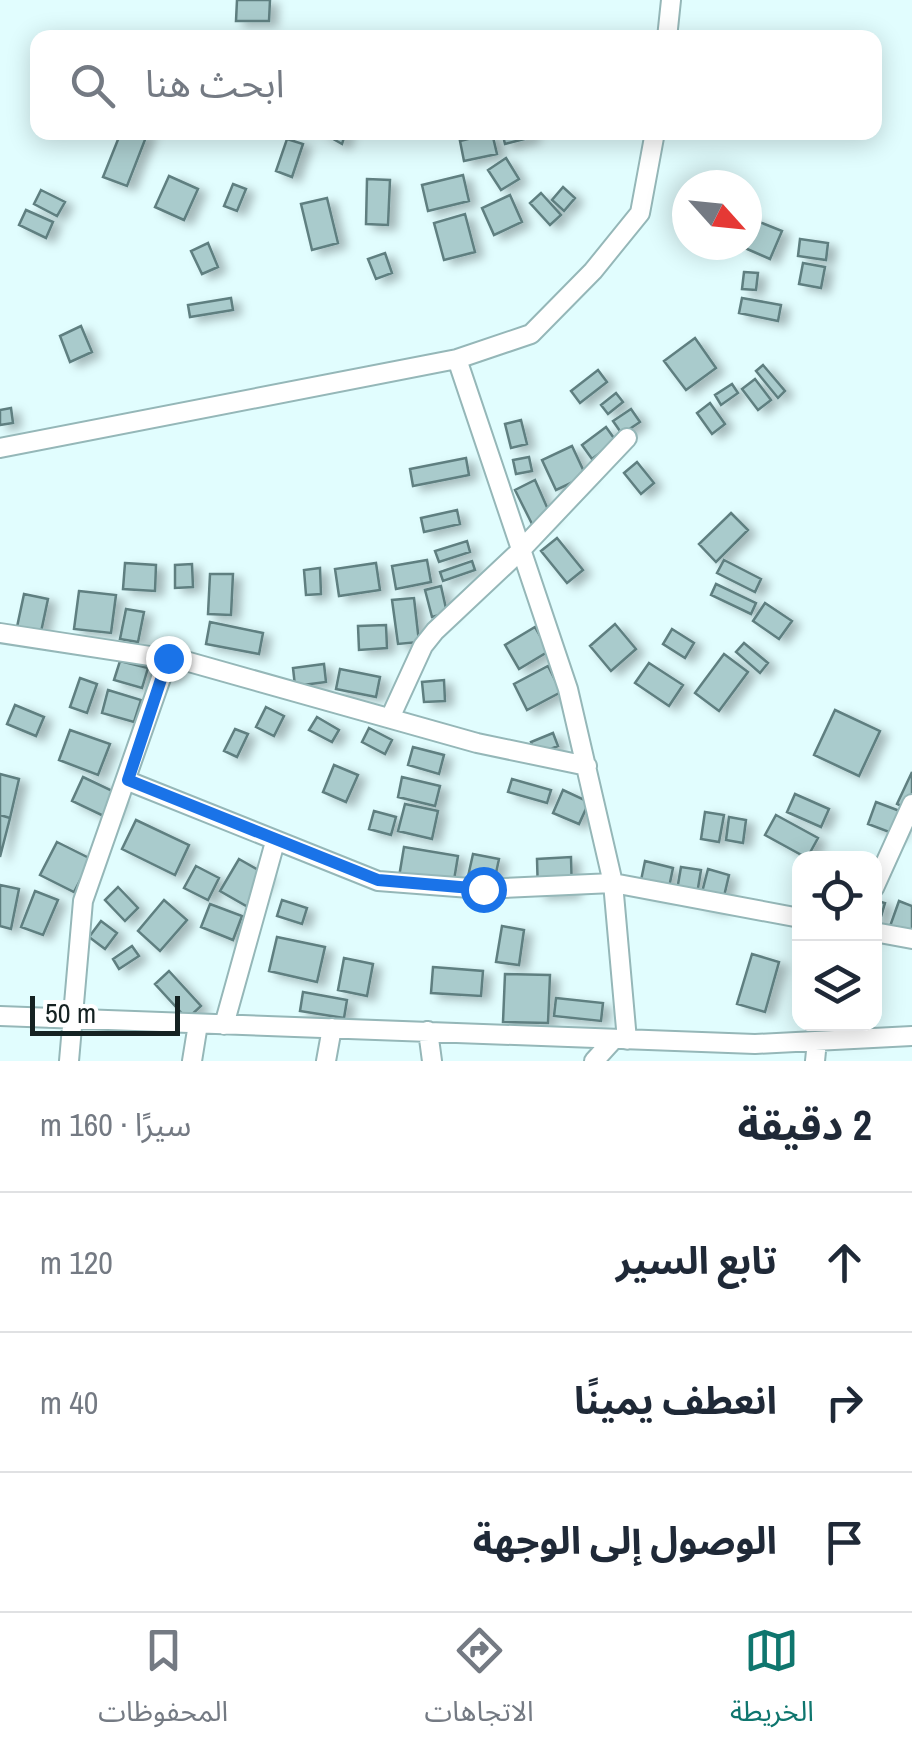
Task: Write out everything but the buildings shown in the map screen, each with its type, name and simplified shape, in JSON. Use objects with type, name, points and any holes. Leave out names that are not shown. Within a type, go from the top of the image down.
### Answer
[{"type":"street","points":[[668,30],[671,0]]},
{"type":"street","points":[[0,448],[457,359],[531,334],[593,271],[640,213],[654,140]]},
{"type":"street","points":[[457,359],[568,688],[587,766],[613,883],[620,1040]]},
{"type":"street","points":[[390,718],[423,646],[627,438]]},
{"type":"street","points":[[0,633],[168,658],[477,743],[587,766]]},
{"type":"street","points":[[69,1061],[82,900],[128,780],[168,658]]},
{"type":"street","points":[[128,780],[274,842],[378,880],[483,889],[613,883],[792,917]]},
{"type":"street","points":[[882,870],[912,804]]},
{"type":"street","points":[[224,1025],[274,842]]},
{"type":"street","points":[[882,933],[912,939]]},
{"type":"street","points":[[0,1016],[756,1044],[827,1035],[912,1036]]},
{"type":"street","points":[[192,1061],[198,1024]]},
{"type":"street","points":[[326,1061],[332,1028]]},
{"type":"street","points":[[428,1031],[432,1061]]},
{"type":"street","points":[[815,1061],[827,1035]]},
{"type":"street","points":[[594,1061],[620,1040]]},
{"type":"route","points":[[168,658],[128,780],[287,847],[378,880],[483,889]]}]
